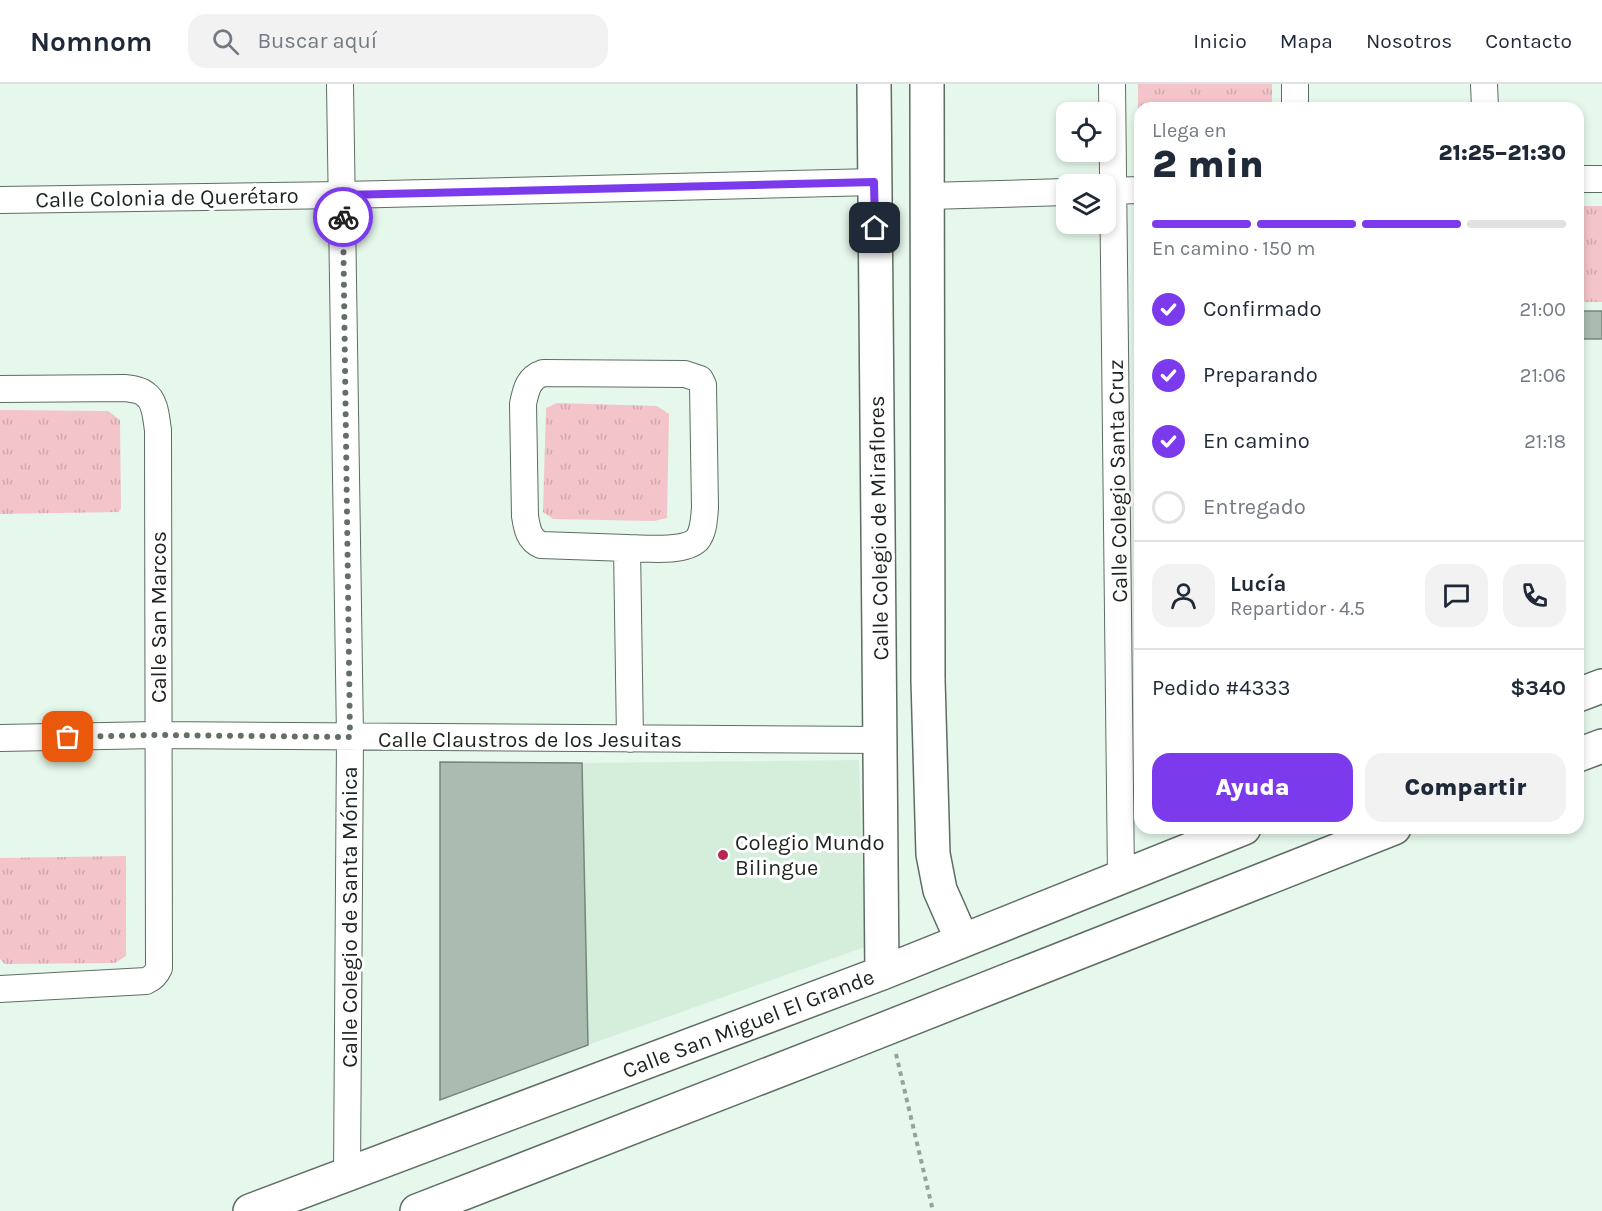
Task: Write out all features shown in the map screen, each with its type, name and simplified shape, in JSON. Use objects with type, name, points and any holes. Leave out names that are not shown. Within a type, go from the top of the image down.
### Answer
[{"type":"street","name":"Calle Colegio de Santa Mónica","points":[[340,84],[350,737],[347,1174]]},
{"type":"street","name":"Calle Colegio de Miraflores","points":[[874,84],[882,973]]},
{"type":"street","points":[[927,84],[928,680],[933,854],[940,890],[962,940]]},
{"type":"street","name":"Calle Colegio Santa Cruz","points":[[1109,174],[1112,84]]},
{"type":"street","points":[[1295,84],[1295,102]]},
{"type":"street","points":[[1484,84],[1485,102]]},
{"type":"street","points":[[1584,180],[1602,179]]},
{"type":"street","name":"Calle Colonia de Querétaro","points":[[0,200],[343,195],[874,182]]},
{"type":"street","points":[[1116,191],[1134,190]]},
{"type":"street","points":[[928,196],[1056,192]]},
{"type":"street","name":"Calle Colegio Santa Cruz","points":[[1110,234],[1121,878]]},
{"type":"street","points":[[543,374],[685,374],[700,379],[704,385],[705,508],[701,531],[697,539],[686,546],[627,548],[541,545],[536,543],[527,531],[523,404],[525,392],[535,376],[543,374]]},
{"type":"street","name":"Calle San Marcos","points":[[0,389],[126,388],[146,394],[155,411],[158,430],[159,968],[157,973],[146,981],[0,989]]},
{"type":"street","points":[[627,548],[630,740]]},
{"type":"street","points":[[1584,693],[1602,686]]},
{"type":"street","name":"Calle Claustros de los Jesuitas","points":[[0,738],[157,735],[880,740]]},
{"type":"street","points":[[1584,753],[1602,746]]},
{"type":"street","name":"Calle San Miguel El Grande","points":[[250,1211],[882,973],[1229,834]]},
{"type":"street","points":[[417,1211],[1379,834]]},
{"type":"path","points":[[889,1027],[933,1211]]},
{"type":"shaded area","name":"Colegio Mundo Bilingue","points":[[859,760],[865,947],[588,1045],[582,763]]},
{"type":"green space","points":[[1138,84],[1272,84],[1272,102],[1138,102]]},
{"type":"green space","points":[[1584,206],[1602,206],[1602,302],[1584,302]]},
{"type":"green space","points":[[557,403],[657,406],[669,414],[667,518],[654,521],[553,519],[543,512],[546,408]]},
{"type":"green space","points":[[0,410],[108,411],[120,420],[121,509],[119,512],[0,514]]},
{"type":"green space","points":[[126,856],[126,956],[115,963],[5,964],[0,959],[0,858]]},
{"type":"building","points":[[1584,311],[1602,311],[1602,339],[1584,339]]},
{"type":"building","points":[[440,762],[582,763],[588,1045],[440,1100]]},
{"type":"way so far","points":[[68,737],[157,735],[350,737],[343,217]]},
{"type":"place","name":"Colegio Mundo Bilingue","points":[[723,855]]},
{"type":"route","points":[[343,217],[343,195],[874,182],[875,228]]}]
